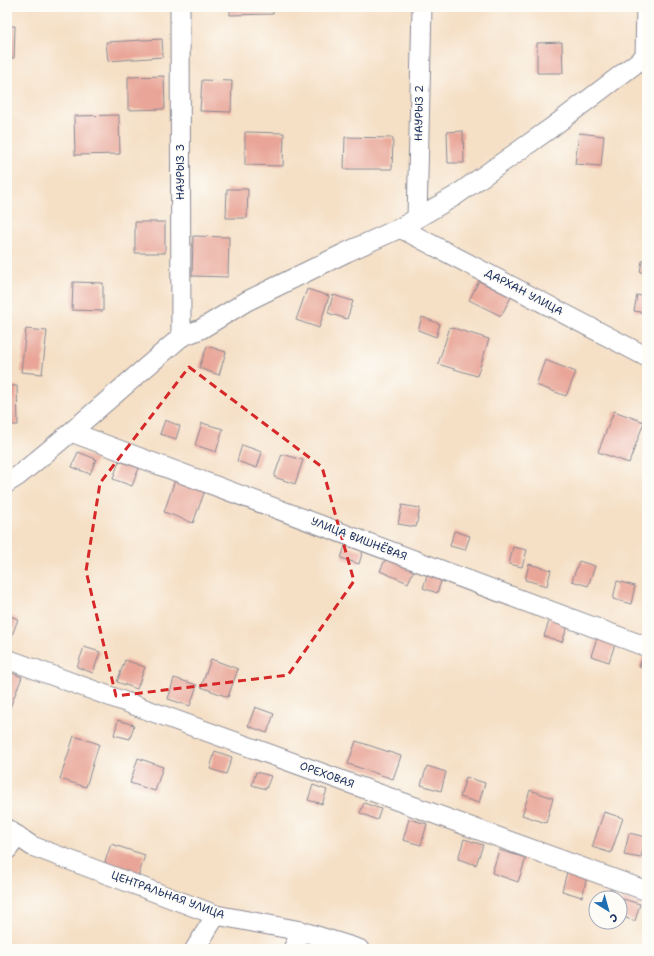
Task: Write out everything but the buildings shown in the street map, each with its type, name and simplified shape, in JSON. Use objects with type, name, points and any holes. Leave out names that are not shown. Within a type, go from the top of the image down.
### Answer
[{"type":"street","name":"НАУРЫЗ 3","points":[[180,7],[181,337]]},
{"type":"street","name":"НАУРЫЗ 2","points":[[417,218],[422,7]]},
{"type":"street","points":[[7,483],[18,476],[71,432],[181,337],[202,329],[247,302],[347,252],[400,228],[455,196],[551,128],[646,56],[646,7]]},
{"type":"street","name":"ДАРХАН УЛИЦА","points":[[400,228],[647,357]]},
{"type":"street","name":"УЛИЦА ВИШНЁВАЯ","points":[[71,432],[647,647]]},
{"type":"street","name":"ОРЕХОВАЯ","points":[[7,658],[647,891]]},
{"type":"street","name":"ЦЕНТРАЛЬНАЯ УЛИЦА","points":[[11,839],[216,915],[301,932],[359,949]]},
{"type":"street","points":[[195,949],[216,915]]},
{"type":"street","points":[[292,949],[301,932]]},
{"type":"highlighted area","points":[[189,367],[322,467],[354,581],[288,675],[116,696],[86,571],[100,483]]}]
